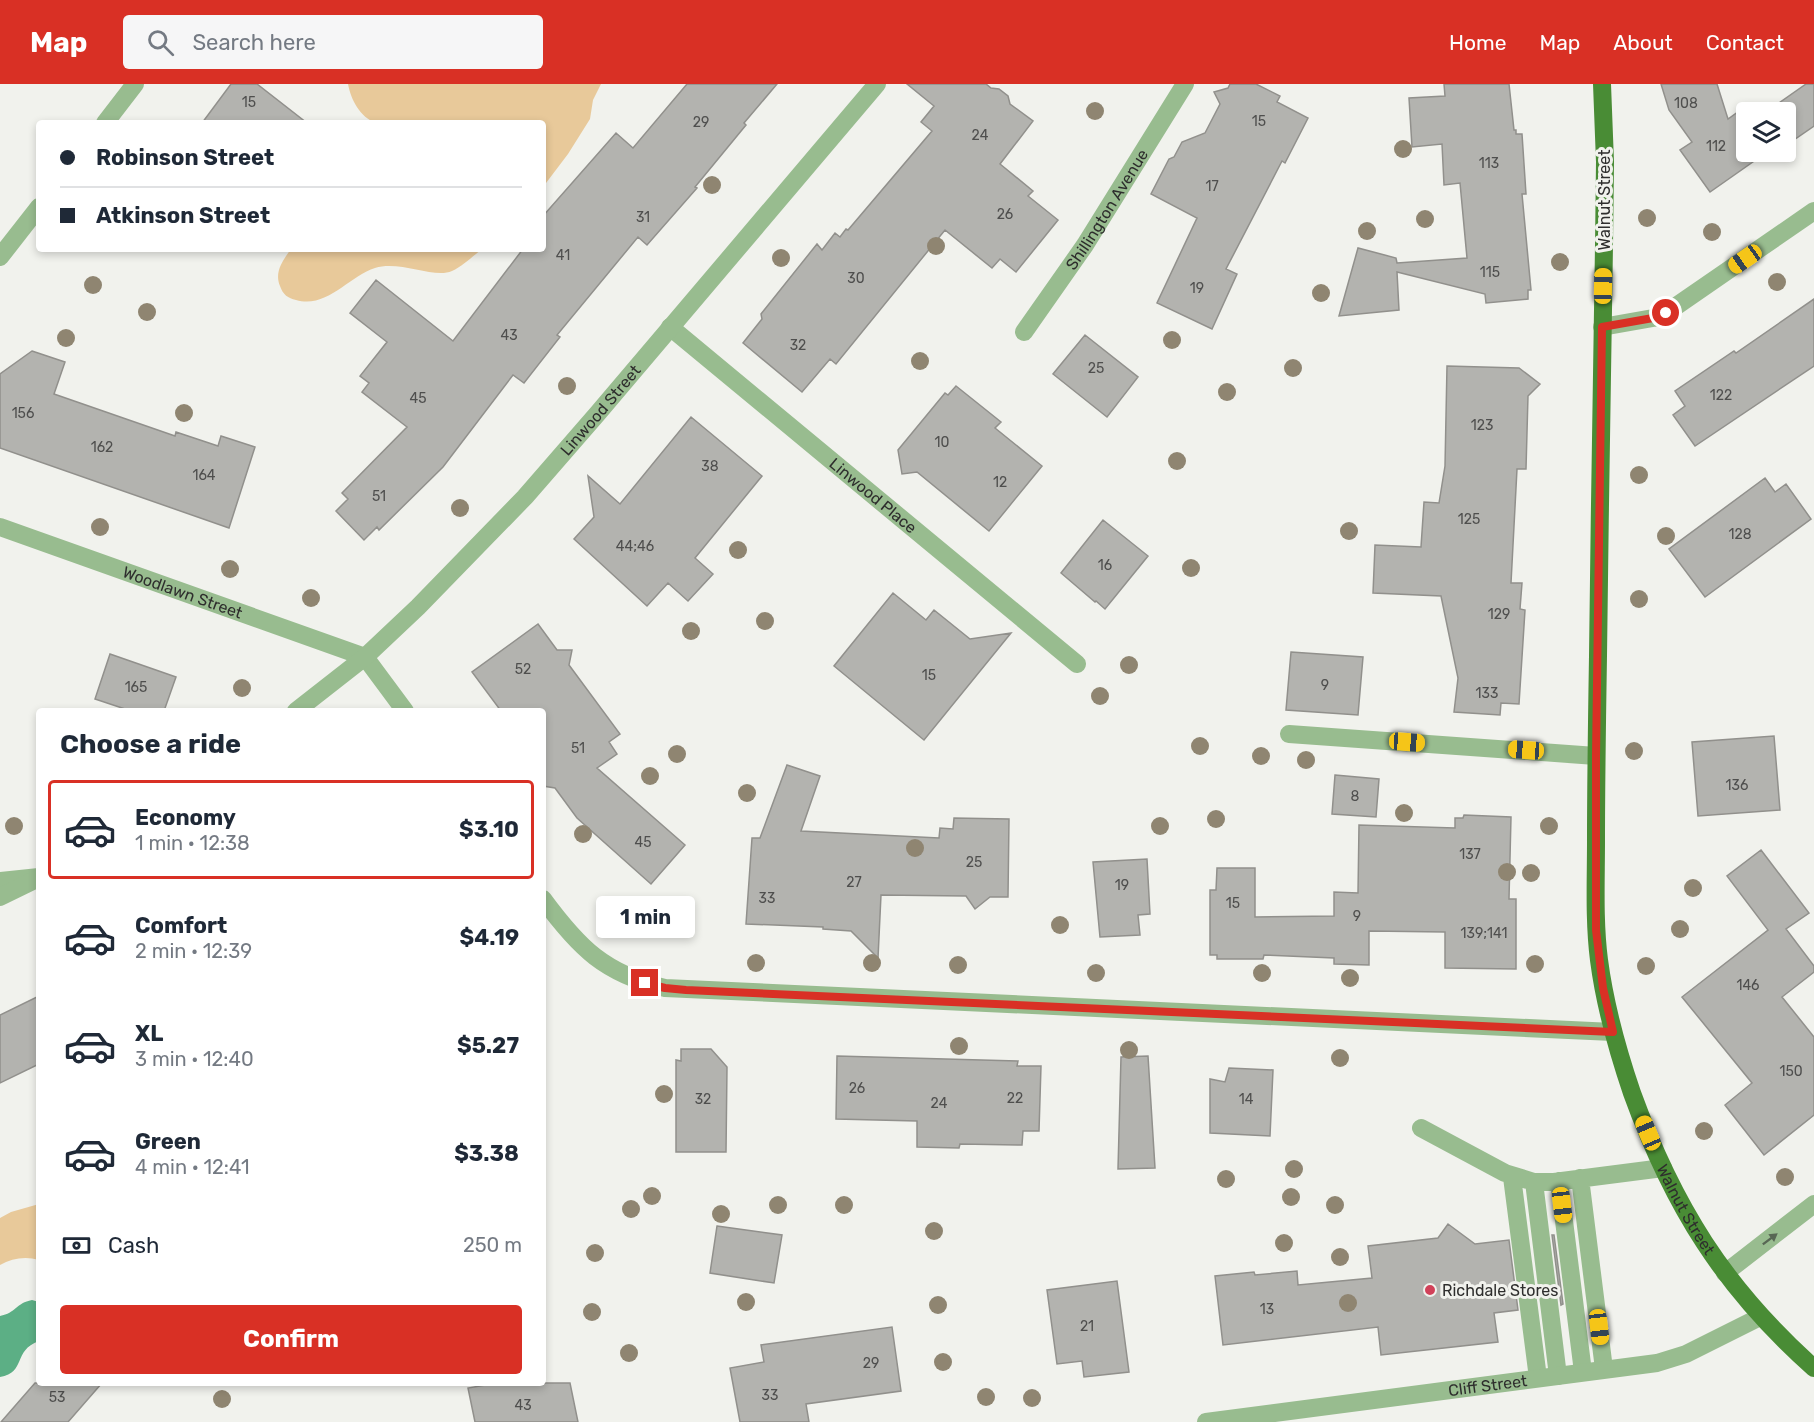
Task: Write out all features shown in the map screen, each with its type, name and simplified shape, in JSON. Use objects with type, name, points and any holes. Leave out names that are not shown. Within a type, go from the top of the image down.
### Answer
[{"type":"main road","name":"Walnut Street","points":[[1602,84],[1605,162],[1596,756],[1596,930],[1603,988],[1613,1032],[1640,1115],[1689,1220],[1725,1273],[1761,1317],[1814,1368]]},
{"type":"street","points":[[107,120],[135,84]]},
{"type":"street","name":"Linwood Street","points":[[300,708],[365,657],[418,607],[525,497],[877,84]]},
{"type":"street","name":"Shillington Avenue","points":[[1024,332],[1085,245],[1185,84]]},
{"type":"street","points":[[0,257],[36,211]]},
{"type":"street","points":[[1602,327],[1653,318],[1672,309],[1814,211]]},
{"type":"street","name":"Linwood Place","points":[[670,327],[1077,664]]},
{"type":"street","name":"Woodlawn Street","points":[[0,527],[365,657]]},
{"type":"street","points":[[365,657],[403,708]]},
{"type":"street","points":[[1289,734],[1596,756]]},
{"type":"street","points":[[0,880],[36,877]]},
{"type":"street","points":[[0,897],[36,879]]},
{"type":"street","points":[[546,903],[574,939],[589,954],[625,975],[665,988],[1613,1032]]},
{"type":"street","points":[[1421,1128],[1512,1176],[1534,1182],[1559,1182],[1663,1168]]},
{"type":"street","points":[[1512,1176],[1538,1378]]},
{"type":"street","points":[[1580,1179],[1604,1369]]},
{"type":"street","points":[[1534,1182],[1558,1376]]},
{"type":"street","points":[[1559,1182],[1583,1372]]},
{"type":"street","points":[[1725,1273],[1814,1204]]},
{"type":"street","name":"Cliff Street","points":[[1206,1422],[1657,1363],[1686,1354],[1761,1317]]},
{"type":"shaded area","points":[[348,84],[601,84],[593,100],[590,119],[546,183],[546,120],[370,120],[357,107]]},
{"type":"shaded area","points":[[289,252],[478,252],[460,266],[445,273],[395,266],[375,268],[328,296],[307,302],[288,297],[283,292],[278,281],[282,262]]},
{"type":"shaded area","points":[[36,1205],[36,1259],[19,1258],[0,1265],[0,1218],[11,1212]]},
{"type":"shaded area","points":[[36,1301],[36,1342],[25,1350],[14,1371],[0,1377],[0,1316],[10,1313],[22,1303]]},
{"type":"building","points":[[231,84],[257,84],[303,120],[204,120]]},
{"type":"building","points":[[687,84],[777,84],[744,123],[746,125],[695,187],[697,188],[647,245],[638,237],[557,335],[560,337],[524,383],[513,375],[443,467],[379,530],[377,527],[364,540],[336,511],[348,499],[342,493],[407,427],[362,392],[369,383],[360,376],[387,342],[350,313],[376,280],[453,341],[521,252],[546,252],[546,213],[616,133],[633,148]]},
{"type":"building","points":[[907,84],[986,84],[991,88],[999,89],[1008,96],[1010,104],[1033,121],[1000,164],[1033,191],[1028,196],[1058,220],[1016,272],[1000,259],[992,268],[945,230],[836,364],[830,359],[802,392],[743,343],[762,319],[761,314],[817,244],[822,250],[835,233],[840,237],[846,229],[848,230],[932,131],[921,122],[934,106]]},
{"type":"building","points":[[1230,84],[1256,84],[1280,96],[1277,102],[1308,118],[1285,163],[1282,161],[1226,269],[1237,274],[1212,329],[1157,303],[1197,218],[1151,194],[1169,159],[1174,157],[1182,142],[1205,133],[1220,104],[1214,92],[1228,88]]},
{"type":"building","points":[[1444,84],[1509,84],[1514,130],[1516,134],[1522,134],[1526,194],[1522,194],[1531,290],[1528,290],[1528,299],[1486,303],[1485,294],[1397,272],[1399,310],[1339,316],[1358,248],[1396,258],[1397,263],[1467,258],[1460,183],[1444,185],[1442,144],[1412,147],[1409,98],[1445,96]]},
{"type":"building","points":[[1661,84],[1717,84],[1728,119],[1736,113],[1736,162],[1753,162],[1710,192],[1680,150],[1692,142],[1669,110]]},
{"type":"building","points":[[1806,84],[1814,84],[1814,126],[1796,138],[1796,102],[1780,102]]},
{"type":"building","points":[[1814,299],[1814,366],[1695,446],[1673,415],[1685,406],[1675,391],[1734,351],[1736,353]]},
{"type":"building","points":[[1085,335],[1138,377],[1107,417],[1053,374]]},
{"type":"building","points":[[32,351],[65,362],[54,394],[175,436],[176,432],[218,446],[221,436],[255,447],[229,528],[0,448],[0,374]]},
{"type":"building","points":[[1447,366],[1519,368],[1540,384],[1528,396],[1526,469],[1517,469],[1511,583],[1522,583],[1520,609],[1525,610],[1519,704],[1501,703],[1500,715],[1454,712],[1458,678],[1441,596],[1373,593],[1375,545],[1421,547],[1424,502],[1439,503],[1445,466]]},
{"type":"building","points":[[956,386],[1001,422],[995,428],[1042,466],[989,531],[917,472],[902,474],[898,450],[945,393],[948,395]]},
{"type":"building","points":[[691,417],[762,476],[695,558],[713,574],[688,601],[668,583],[647,606],[574,539],[594,517],[588,476],[620,504]]},
{"type":"building","points":[[1765,478],[1775,492],[1786,484],[1811,519],[1705,597],[1669,549]]},
{"type":"building","points":[[1103,520],[1148,556],[1105,609],[1061,573]]},
{"type":"building","points":[[893,593],[926,620],[934,610],[970,639],[1011,633],[924,740],[834,666]]},
{"type":"building","points":[[538,624],[557,650],[572,650],[569,665],[620,734],[609,742],[617,754],[597,768],[685,845],[651,884],[577,818],[555,788],[546,786],[546,708],[499,708],[472,672]]},
{"type":"building","points":[[1291,652],[1363,657],[1358,715],[1286,710]]},
{"type":"building","points":[[110,654],[176,677],[165,708],[122,708],[95,699]]},
{"type":"building","points":[[1774,736],[1780,810],[1698,816],[1692,742]]},
{"type":"building","points":[[787,765],[820,776],[801,831],[939,838],[940,828],[953,829],[954,818],[1009,819],[1008,897],[990,897],[975,909],[966,896],[881,895],[878,958],[851,931],[823,929],[823,927],[746,924],[752,838],[760,838]]},
{"type":"building","points":[[1335,775],[1379,779],[1376,817],[1332,814]]},
{"type":"building","points":[[1464,815],[1511,817],[1509,899],[1516,899],[1516,969],[1445,968],[1445,932],[1369,931],[1369,965],[1334,964],[1334,958],[1264,955],[1263,959],[1217,959],[1217,955],[1210,955],[1210,890],[1216,890],[1217,868],[1255,868],[1255,917],[1334,916],[1334,892],[1358,893],[1359,825],[1455,828],[1455,818],[1463,818]]},
{"type":"building","points":[[1761,850],[1809,913],[1786,929],[1814,966],[1814,972],[1782,997],[1814,1037],[1814,1115],[1764,1155],[1725,1105],[1752,1083],[1682,997],[1768,930],[1727,876]]},
{"type":"building","points":[[1147,859],[1150,914],[1138,915],[1140,935],[1100,937],[1093,862]]},
{"type":"building","points":[[36,997],[36,1065],[0,1083],[0,1015]]},
{"type":"building","points":[[681,1049],[711,1049],[727,1067],[726,1152],[676,1152],[676,1060],[681,1061]]},
{"type":"building","points":[[837,1056],[1018,1061],[1017,1066],[1041,1066],[1039,1131],[1023,1131],[1022,1145],[960,1144],[959,1148],[917,1147],[917,1121],[836,1119]]},
{"type":"building","points":[[1148,1056],[1155,1168],[1118,1169],[1121,1057]]},
{"type":"building","points":[[1229,1068],[1273,1070],[1270,1136],[1210,1133],[1210,1079],[1225,1082]]},
{"type":"building","points":[[1448,1224],[1475,1244],[1509,1240],[1518,1310],[1494,1313],[1498,1342],[1381,1355],[1378,1327],[1223,1345],[1215,1276],[1297,1271],[1298,1285],[1372,1278],[1368,1246],[1438,1238]]},
{"type":"building","points":[[717,1226],[782,1235],[774,1283],[710,1273]]},
{"type":"building","points":[[1552,1235],[1554,1235],[1563,1304],[1561,1305]]},
{"type":"building","points":[[1117,1281],[1129,1372],[1084,1377],[1082,1361],[1057,1364],[1047,1290]]},
{"type":"building","points":[[892,1327],[901,1391],[806,1404],[809,1422],[740,1422],[730,1368],[764,1362],[761,1345]]},
{"type":"building","points":[[35,1383],[36,1386],[99,1386],[68,1422],[1,1422]]},
{"type":"building","points":[[546,1383],[570,1383],[578,1422],[475,1422],[468,1388],[546,1386]]},
{"type":"place","name":"Richdale Stores","points":[[1430,1290]]},
{"type":"route","points":[[645,983],[686,990],[1613,1032],[1603,988],[1596,930],[1602,327],[1653,318],[1666,313]]}]
